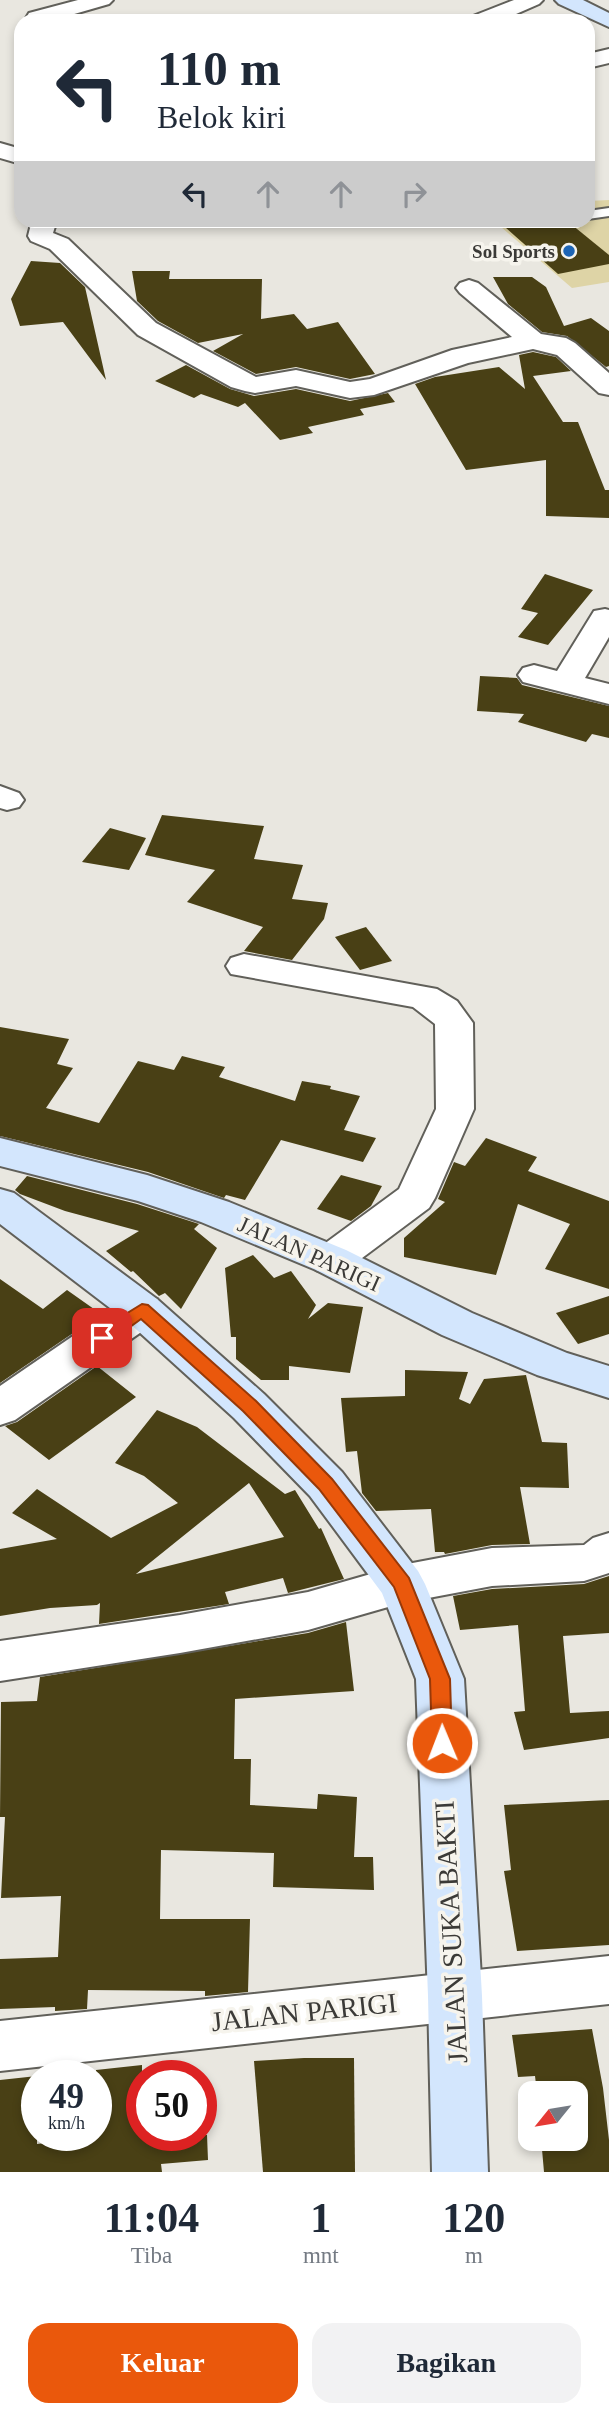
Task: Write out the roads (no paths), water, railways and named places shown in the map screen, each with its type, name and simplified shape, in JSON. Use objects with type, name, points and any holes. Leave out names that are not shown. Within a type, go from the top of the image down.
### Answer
[{"type":"main road","points":[[566,0],[595,14]]},
{"type":"main road","name":"JALAN PARIGI","points":[[0,1153],[147,1189],[215,1213],[331,1260],[457,1324],[552,1364],[609,1382]]},
{"type":"main road","name":"JALAN SUKA BAKTI","points":[[0,1203],[142,1310],[249,1406],[326,1484],[402,1584],[440,1679],[455,1996],[460,2172]]},
{"type":"street","points":[[51,14],[102,0]]},
{"type":"street","points":[[498,14],[532,0]]},
{"type":"street","points":[[42,228],[40,236],[59,244],[147,329],[226,374],[255,385],[296,378],[350,390],[374,387],[461,356],[533,341],[557,344],[566,349],[609,387]]},
{"type":"street","points":[[469,288],[533,341]]},
{"type":"street","points":[[566,683],[605,618]]},
{"type":"street","points":[[534,675],[609,694]]},
{"type":"street","points":[[244,966],[424,997],[444,1010],[454,1023],[455,1109],[415,1198],[331,1260]]},
{"type":"street","points":[[0,1408],[142,1310]]},
{"type":"street","points":[[0,1661],[180,1634],[308,1611],[402,1584],[492,1567],[584,1563],[605,1556],[609,1551]]},
{"type":"street","name":"JALAN PARIGI","points":[[0,2046],[609,1980]]},
{"type":"place","name":"Sol Sports","points":[[569,251]]}]
